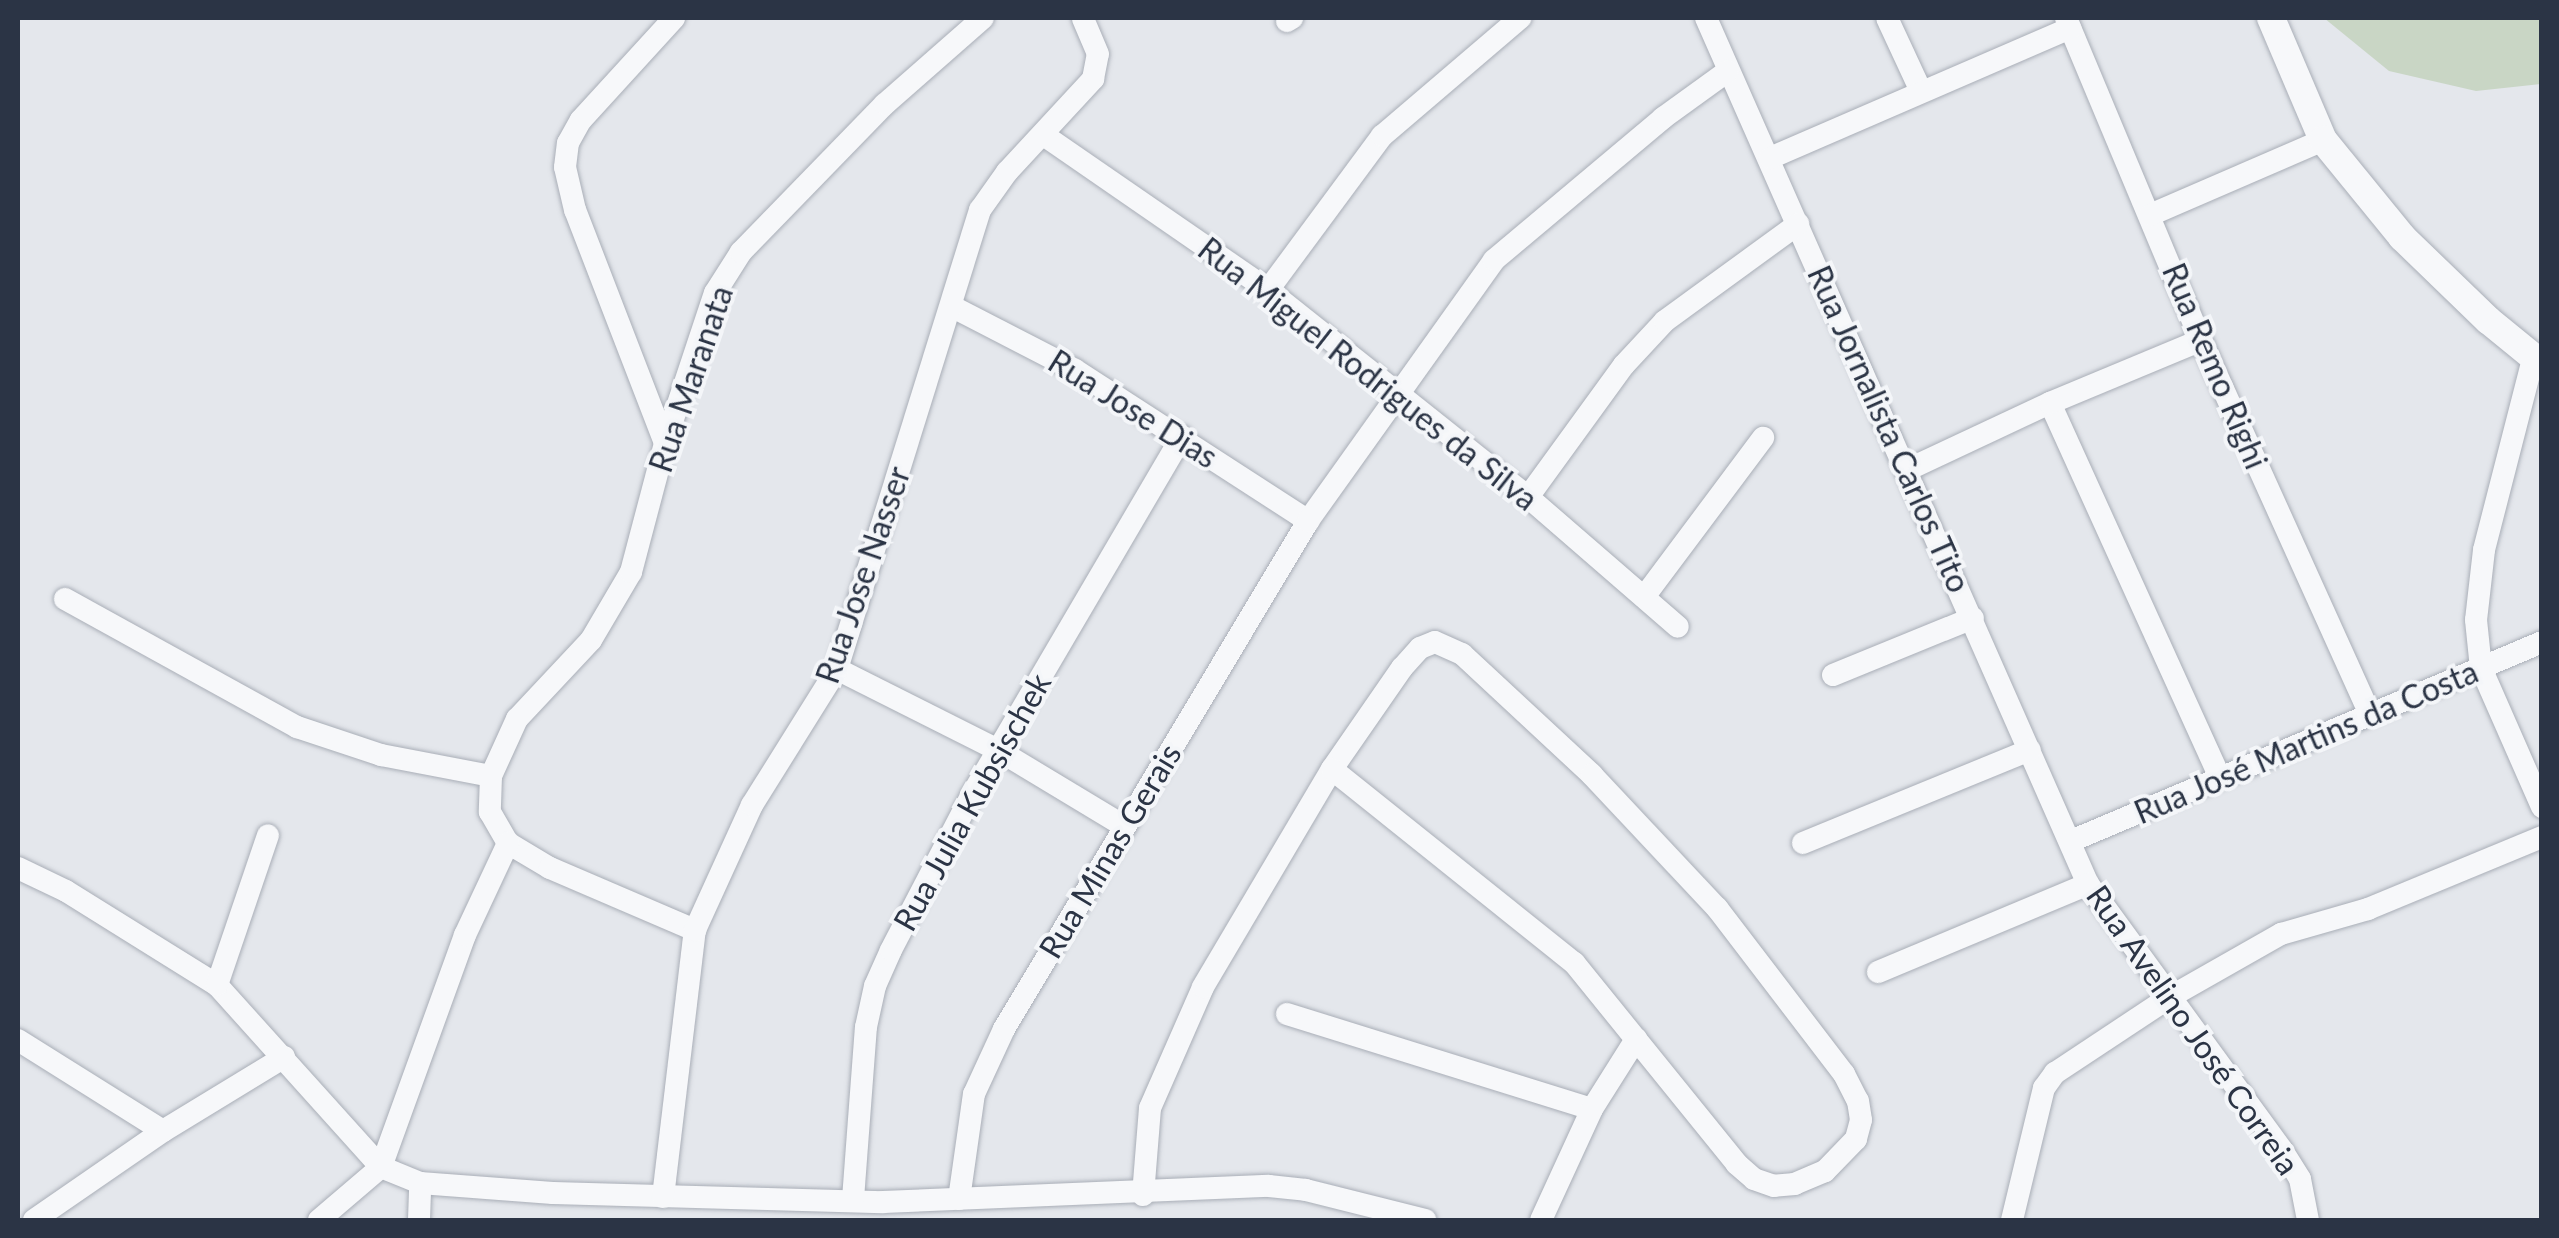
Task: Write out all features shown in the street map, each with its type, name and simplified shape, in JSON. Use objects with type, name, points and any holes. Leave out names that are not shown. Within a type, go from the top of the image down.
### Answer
[{"type":"street","points":[[665,443],[576,210],[566,167],[568,143],[581,120],[674,18]]},
{"type":"street","name":"Rua Maranata","points":[[491,776],[518,719],[591,640],[631,572],[665,443],[715,293],[741,252],[885,104],[983,18]]},
{"type":"street","name":"Rua Jose Nasser","points":[[663,1197],[695,930],[752,805],[836,669],[980,210],[1007,172],[1086,92],[1097,66],[1095,39],[1083,18]]},
{"type":"street","points":[[1268,290],[1382,136],[1520,18]]},
{"type":"street","name":"Rua Jornalista Carlos Tito","points":[[1706,18],[2071,841]]},
{"type":"street","points":[[1886,18],[1920,90]]},
{"type":"street","points":[[2270,18],[2323,140],[2402,237],[2537,361],[2484,550],[2476,620],[2481,668],[2542,806]]},
{"type":"street","points":[[1770,158],[2068,23]]},
{"type":"street","name":"Rua Remo Righi","points":[[2068,23],[2201,340],[2369,712]]},
{"type":"street","name":"Rua Minas Gerais","points":[[959,1200],[974,1094],[1004,1029],[1308,520],[1494,260],[1663,118],[1728,71]]},
{"type":"street","name":"Rua Miguel Rodrigues da Silva","points":[[1046,136],[1268,290],[1528,498],[1678,627]]},
{"type":"street","points":[[2150,215],[2323,140]]},
{"type":"street","points":[[1528,498],[1624,365],[1665,320],[1798,224]]},
{"type":"street","name":"Rua Jose Dias","points":[[952,306],[1075,370],[1308,520]]},
{"type":"street","points":[[1909,469],[2050,403],[2201,340]]},
{"type":"street","points":[[2050,403],[2220,777]]},
{"type":"street","name":"Rua Julia Kubsischek","points":[[852,1199],[866,1026],[876,986],[998,750],[1182,436]]},
{"type":"street","points":[[1644,597],[1764,438]]},
{"type":"street","points":[[65,599],[297,727],[381,755],[491,776],[490,812],[508,842],[564,875],[695,930]]},
{"type":"street","points":[[1833,675],[1973,618]]},
{"type":"street","points":[[1143,1194],[1150,1108],[1203,986],[1332,769],[1402,668],[1420,648],[1435,642],[1462,654],[1674,857],[1844,1074],[1858,1101],[1856,1139],[1825,1170],[1795,1184],[1774,1186],[1754,1178],[1737,1164],[1574,962],[1332,769]]},
{"type":"street","name":"Rua José Martins da Costa","points":[[2071,841],[2542,642]]},
{"type":"street","points":[[836,669],[998,750],[1124,826]]},
{"type":"street","points":[[1802,843],[2030,750]]},
{"type":"street","points":[[217,986],[268,835]]},
{"type":"street","points":[[2012,1220],[2048,1080],[2170,997],[2281,934],[2368,908],[2542,837]]},
{"type":"street","name":"Rua Avelino José Correia","points":[[2071,841],[2088,884],[2282,1150],[2300,1179],[2308,1220]]},
{"type":"street","points":[[319,1220],[381,1167],[466,935],[508,842]]},
{"type":"street","points":[[18,868],[116,920],[217,986],[381,1167],[420,1183],[663,1197],[787,1210],[852,1199],[884,1211],[959,1200],[1269,1186],[1306,1190],[1425,1220]]},
{"type":"street","points":[[1878,972],[2088,884]]},
{"type":"street","points":[[1287,1014],[1592,1109]]},
{"type":"street","points":[[1541,1220],[1592,1109],[1636,1039]]},
{"type":"street","points":[[18,1040],[162,1131]]},
{"type":"street","points":[[34,1220],[162,1131],[284,1057]]},
{"type":"street","points":[[418,1220],[420,1183]]},
{"type":"green space","points":[[2324,18],[2541,18],[2541,84],[2476,91],[2389,71]]}]
